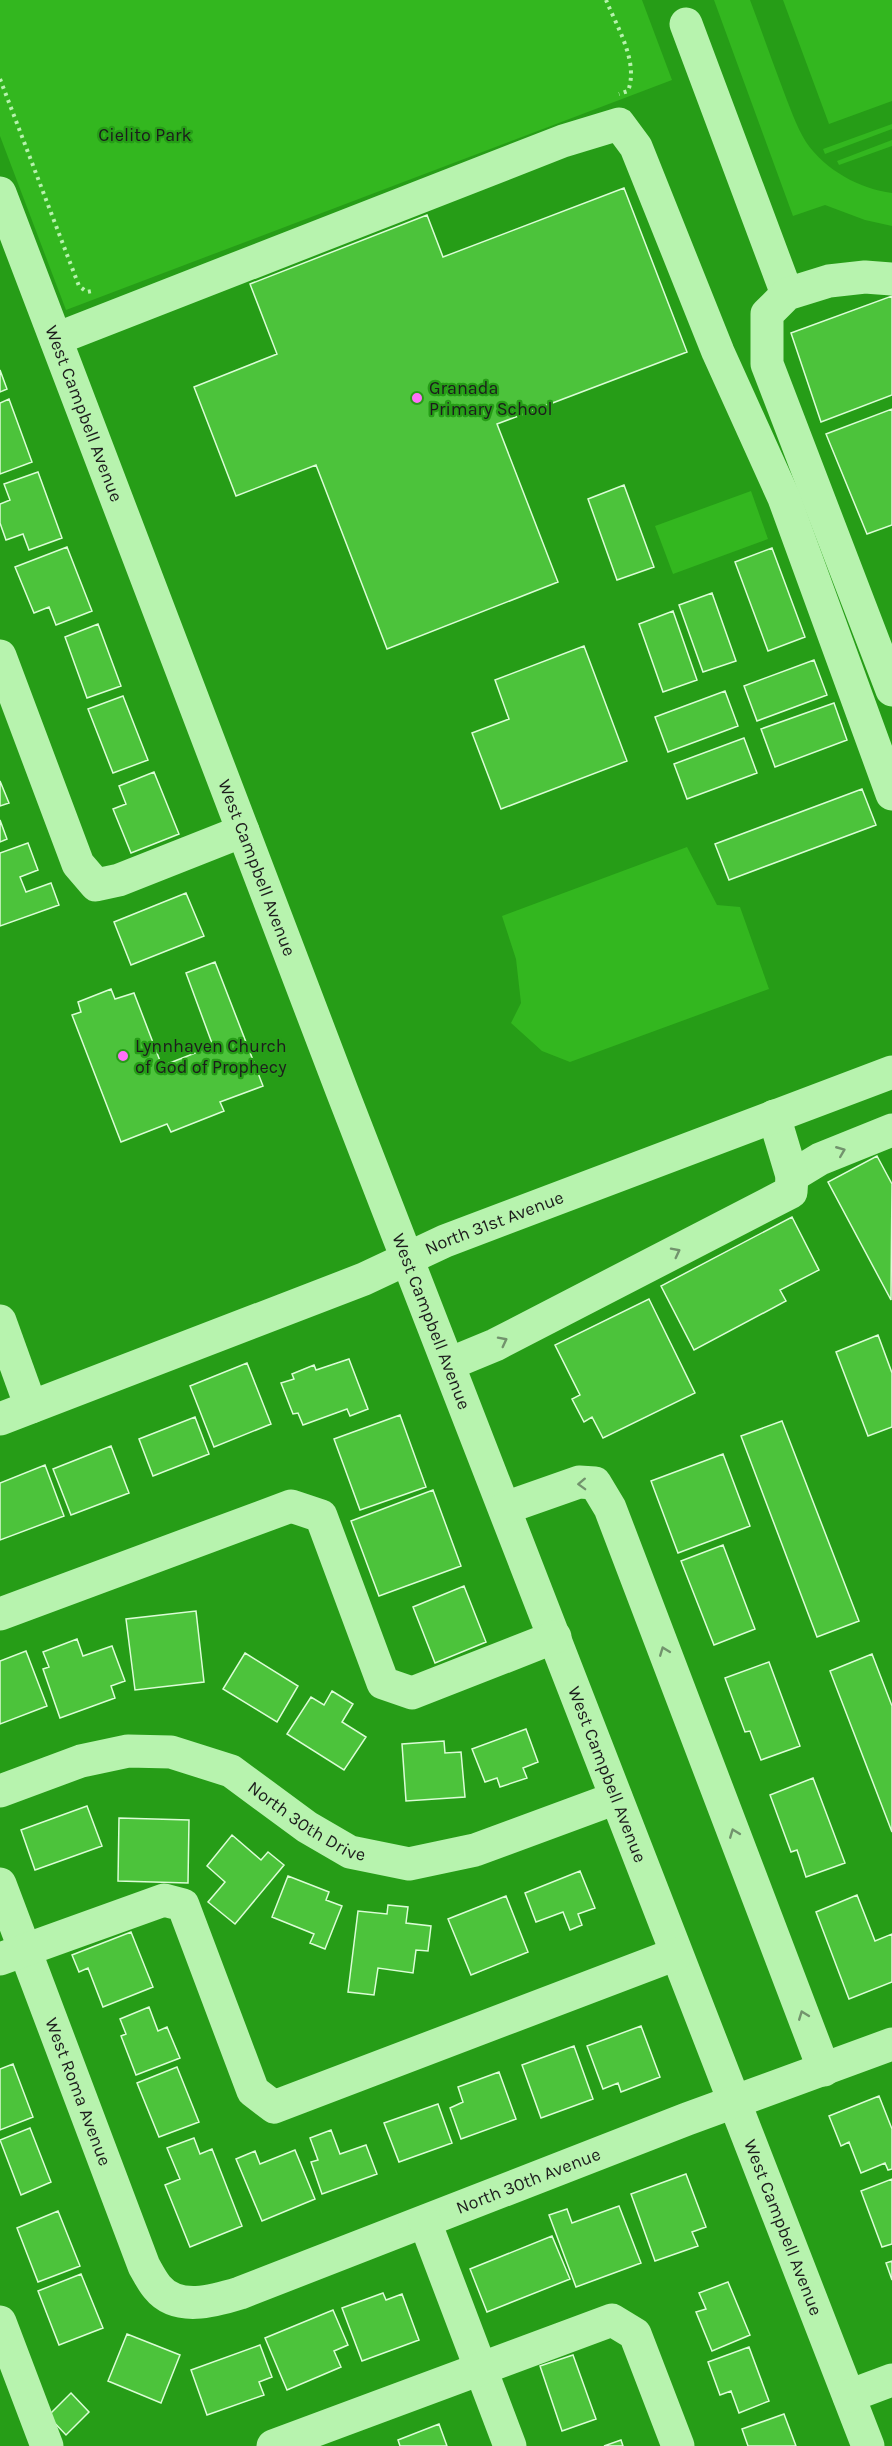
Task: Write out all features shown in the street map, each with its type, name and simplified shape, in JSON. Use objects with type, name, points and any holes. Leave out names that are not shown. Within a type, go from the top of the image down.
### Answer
[{"type":"street","points":[[686,24],[787,294]]},
{"type":"street","points":[[56,339],[552,145],[619,124],[636,147],[718,352],[784,498],[892,794]]},
{"type":"street","name":"West Campbell Avenue","points":[[0,193],[243,831],[867,2446]]},
{"type":"street","points":[[892,279],[865,277],[829,280],[787,294],[766,314],[767,364],[892,690]]},
{"type":"street","points":[[0,656],[78,864],[96,885],[119,880],[243,831]]},
{"type":"street","name":"North 31st Avenue","points":[[0,1419],[364,1279],[445,1241],[892,1072]]},
{"type":"street","points":[[449,1364],[495,1345],[791,1192],[792,1176],[774,1116]]},
{"type":"street","points":[[792,1176],[820,1159],[892,1130]]},
{"type":"street","points":[[0,1321],[31,1407]]},
{"type":"street","points":[[505,1508],[579,1482],[595,1484],[610,1508],[824,2070]]},
{"type":"street","points":[[0,1614],[291,1506],[321,1516],[382,1683],[412,1693],[555,1637]]},
{"type":"street","name":"North 30th Drive","points":[[0,1791],[81,1761],[128,1751],[171,1752],[231,1771],[307,1827],[350,1852],[409,1864],[475,1850],[616,1798]]},
{"type":"street","name":"West Roma Avenue","points":[[0,1884],[12,1954],[144,2266],[156,2286],[165,2295]]},
{"type":"street","points":[[12,1954],[164,1900],[183,1905],[253,2091],[274,2107],[676,1954]]},
{"type":"street","name":"North 30th Avenue","points":[[165,2295],[180,2301],[200,2303],[220,2300],[733,2102],[892,2044]]},
{"type":"street","points":[[425,2222],[510,2446]]},
{"type":"street","points":[[273,2446],[612,2320],[635,2334],[678,2446]]},
{"type":"street","points":[[0,2322],[47,2446]]},
{"type":"street","points":[[849,2396],[892,2380]]},
{"type":"path","points":[[606,0],[631,65],[632,80],[628,91],[617,95]]},
{"type":"path","points":[[0,79],[79,286],[87,292],[98,290]]},
{"type":"green space","name":"Cielito Park","points":[[0,0],[642,0],[672,80],[66,310],[0,136]]},
{"type":"green space","points":[[714,0],[750,0],[790,108],[806,142],[823,161],[844,176],[868,187],[892,193],[892,226],[865,220],[825,205],[793,216]]},
{"type":"green space","points":[[783,0],[892,0],[892,101],[829,124]]},
{"type":"green space","points":[[892,124],[892,129],[825,154],[823,149]]},
{"type":"green space","points":[[892,140],[892,146],[839,165],[837,161]]},
{"type":"green space","points":[[751,491],[768,539],[673,574],[655,526]]},
{"type":"green space","points":[[687,847],[717,905],[740,907],[769,989],[570,1062],[542,1051],[511,1023],[521,1003],[516,959],[502,916]]},
{"type":"building","points":[[624,188],[687,352],[497,424],[558,582],[387,649],[316,465],[236,496],[194,387],[277,354],[250,284],[427,215],[443,257]]},
{"type":"building","points":[[892,296],[892,395],[821,422],[791,333]]},
{"type":"building","points":[[0,370],[7,389],[0,392]]},
{"type":"building","points":[[9,399],[32,462],[0,474],[0,403]]},
{"type":"building","points":[[892,409],[892,525],[867,534],[826,434]]},
{"type":"building","points":[[38,472],[62,538],[29,550],[23,534],[6,540],[0,523],[0,504],[10,500],[4,484]]},
{"type":"building","points":[[624,485],[654,567],[617,580],[588,499]]},
{"type":"building","points":[[67,547],[92,611],[56,625],[49,607],[34,613],[15,567]]},
{"type":"building","points":[[772,548],[805,637],[768,651],[735,562]]},
{"type":"building","points":[[712,593],[736,661],[703,672],[679,605]]},
{"type":"building","points":[[673,611],[697,680],[663,692],[639,624]]},
{"type":"building","points":[[98,624],[121,686],[87,698],[65,637]]},
{"type":"building","points":[[584,646],[627,761],[501,809],[472,733],[509,719],[495,680]]},
{"type":"building","points":[[814,660],[827,695],[757,721],[744,686]]},
{"type":"building","points":[[725,691],[738,726],[668,752],[655,717]]},
{"type":"building","points":[[123,696],[148,760],[113,773],[88,709]]},
{"type":"building","points":[[834,703],[847,740],[775,767],[761,729]]},
{"type":"building","points":[[744,738],[757,773],[687,799],[674,764]]},
{"type":"building","points":[[154,772],[179,834],[131,853],[113,809],[126,804],[119,786]]},
{"type":"building","points":[[0,781],[9,803],[0,806]]},
{"type":"building","points":[[862,789],[876,825],[729,880],[715,844]]},
{"type":"building","points":[[0,820],[7,839],[0,842]]},
{"type":"building","points":[[28,843],[38,870],[20,877],[26,892],[51,883],[59,905],[0,926],[0,853]]},
{"type":"building","points":[[186,893],[204,936],[131,965],[114,922]]},
{"type":"building","name":"Lynnhaven Church of God of Prophecy","points":[[215,962],[263,1086],[220,1102],[224,1111],[171,1132],[167,1124],[121,1142],[72,1015],[81,1012],[78,1002],[111,989],[115,999],[134,993],[162,1066],[213,1046],[186,973]]},
{"type":"building","points":[[877,1156],[892,1184],[891,1300],[828,1182]]},
{"type":"building","points":[[792,1217],[819,1270],[780,1290],[786,1301],[694,1350],[661,1286]]},
{"type":"building","points":[[649,1299],[695,1393],[603,1438],[592,1417],[584,1422],[572,1399],[580,1395],[555,1345]]},
{"type":"building","points":[[878,1335],[892,1373],[892,1427],[868,1436],[836,1352]]},
{"type":"building","points":[[349,1359],[368,1409],[350,1416],[347,1409],[303,1425],[298,1413],[293,1414],[281,1383],[294,1379],[292,1374],[314,1365],[316,1370]]},
{"type":"building","points":[[247,1363],[271,1424],[214,1447],[190,1386]]},
{"type":"building","points":[[400,1415],[426,1487],[360,1510],[334,1439]]},
{"type":"building","points":[[195,1417],[209,1454],[153,1476],[139,1439]]},
{"type":"building","points":[[782,1421],[859,1621],[817,1637],[741,1436]]},
{"type":"building","points":[[111,1446],[129,1493],[71,1515],[53,1469]]},
{"type":"building","points":[[723,1454],[750,1526],[678,1553],[651,1481]]},
{"type":"building","points":[[45,1465],[64,1516],[0,1540],[0,1483]]},
{"type":"building","points":[[433,1490],[461,1566],[379,1596],[351,1521]]},
{"type":"building","points":[[723,1545],[755,1629],[714,1645],[681,1561]]},
{"type":"building","points":[[464,1586],[486,1642],[435,1663],[413,1607]]},
{"type":"building","points":[[196,1611],[204,1682],[135,1690],[126,1619]]},
{"type":"building","points":[[77,1639],[83,1656],[112,1646],[125,1681],[111,1686],[115,1698],[60,1718],[43,1669],[49,1667],[43,1652]]},
{"type":"building","points":[[26,1651],[47,1706],[0,1724],[0,1661]]},
{"type":"building","points":[[245,1653],[298,1686],[277,1722],[223,1689]]},
{"type":"building","points":[[872,1654],[892,1706],[892,1832],[830,1671]]},
{"type":"building","points":[[769,1662],[800,1746],[761,1760],[750,1731],[745,1732],[725,1678]]},
{"type":"building","points":[[332,1691],[353,1704],[342,1722],[366,1737],[344,1770],[287,1734],[311,1697],[324,1705]]},
{"type":"building","points":[[526,1729],[538,1762],[523,1768],[527,1778],[500,1787],[497,1778],[485,1782],[472,1749]]},
{"type":"building","points":[[444,1741],[445,1753],[461,1752],[465,1797],[406,1801],[402,1744]]},
{"type":"building","points":[[813,1778],[845,1863],[806,1877],[797,1850],[791,1852],[770,1795]]},
{"type":"building","points":[[87,1806],[102,1846],[35,1870],[21,1830]]},
{"type":"building","points":[[119,1818],[189,1820],[188,1883],[118,1881]]},
{"type":"building","points":[[232,1835],[261,1860],[268,1852],[284,1865],[235,1924],[208,1902],[225,1882],[207,1866]]},
{"type":"building","points":[[580,1871],[595,1908],[578,1914],[582,1925],[570,1930],[563,1912],[536,1922],[525,1893]]},
{"type":"building","points":[[288,1876],[329,1892],[326,1900],[342,1906],[325,1949],[310,1943],[314,1934],[272,1917]]},
{"type":"building","points":[[857,1895],[875,1941],[892,1934],[892,1982],[849,1999],[816,1912]]},
{"type":"building","points":[[506,1896],[528,1952],[471,1975],[448,1919]]},
{"type":"building","points":[[388,1905],[408,1907],[406,1923],[431,1926],[428,1951],[416,1950],[413,1973],[378,1968],[374,1995],[348,1992],[358,1911],[387,1914]]},
{"type":"building","points":[[131,1932],[153,1987],[103,2007],[88,1968],[79,1972],[72,1955]]},
{"type":"building","points":[[149,2007],[158,2031],[167,2027],[180,2058],[136,2075],[121,2036],[126,2034],[120,2019]]},
{"type":"building","points":[[641,2026],[660,2077],[621,2092],[618,2083],[603,2089],[587,2046]]},
{"type":"building","points":[[574,2046],[593,2099],[541,2118],[522,2065]]},
{"type":"building","points":[[13,2064],[33,2117],[0,2130],[0,2069]]},
{"type":"building","points":[[177,2067],[199,2122],[159,2137],[137,2083]]},
{"type":"building","points":[[499,2072],[516,2119],[461,2139],[450,2108],[463,2102],[458,2087]]},
{"type":"building","points":[[879,2096],[892,2129],[892,2169],[888,2170],[885,2163],[861,2173],[849,2142],[841,2146],[829,2116]]},
{"type":"building","points":[[438,2104],[452,2143],[399,2162],[384,2123]]},
{"type":"building","points":[[30,2128],[51,2182],[21,2195],[0,2140]]},
{"type":"building","points":[[331,2130],[340,2154],[366,2145],[377,2174],[322,2194],[311,2162],[318,2160],[310,2138]]},
{"type":"building","points":[[194,2138],[200,2154],[212,2149],[242,2226],[190,2247],[165,2185],[180,2179],[167,2148]]},
{"type":"building","points":[[295,2150],[315,2199],[262,2221],[236,2159],[255,2151],[260,2164]]},
{"type":"building","points":[[686,2174],[706,2227],[692,2232],[698,2246],[655,2261],[631,2194]]},
{"type":"building","points":[[892,2179],[892,2244],[882,2247],[861,2191]]},
{"type":"building","points":[[619,2206],[641,2263],[576,2287],[549,2215],[567,2209],[572,2223]]},
{"type":"building","points":[[58,2211],[80,2266],[38,2282],[17,2228]]},
{"type":"building","points":[[552,2236],[570,2279],[487,2312],[470,2269]]},
{"type":"building","points":[[892,2261],[892,2280],[886,2263]]},
{"type":"building","points":[[81,2274],[103,2328],[59,2345],[38,2291]]},
{"type":"building","points":[[728,2282],[750,2335],[712,2351],[696,2312],[706,2309],[699,2293]]},
{"type":"building","points":[[383,2293],[386,2300],[402,2294],[419,2340],[362,2361],[342,2308]]},
{"type":"building","points":[[333,2310],[348,2345],[334,2351],[341,2367],[287,2390],[265,2338]]},
{"type":"building","points":[[127,2334],[180,2355],[161,2403],[108,2381]]},
{"type":"building","points":[[260,2345],[272,2377],[259,2382],[264,2395],[207,2415],[191,2370]]},
{"type":"building","points":[[749,2347],[769,2401],[739,2413],[731,2391],[720,2395],[708,2362]]},
{"type":"building","points":[[573,2355],[596,2419],[562,2431],[540,2366]]},
{"type":"building","points":[[71,2393],[89,2412],[66,2435],[48,2416]]},
{"type":"building","points":[[784,2414],[796,2446],[748,2446],[742,2429]]},
{"type":"building","points":[[439,2424],[447,2446],[400,2446],[398,2440]]},
{"type":"building","points":[[621,2440],[623,2446],[604,2446]]},
{"type":"place","name":"Granada Primary School","points":[[417,398]]},
{"type":"place","name":"Lynnhaven Church of God of Prophecy","points":[[123,1056]]}]
